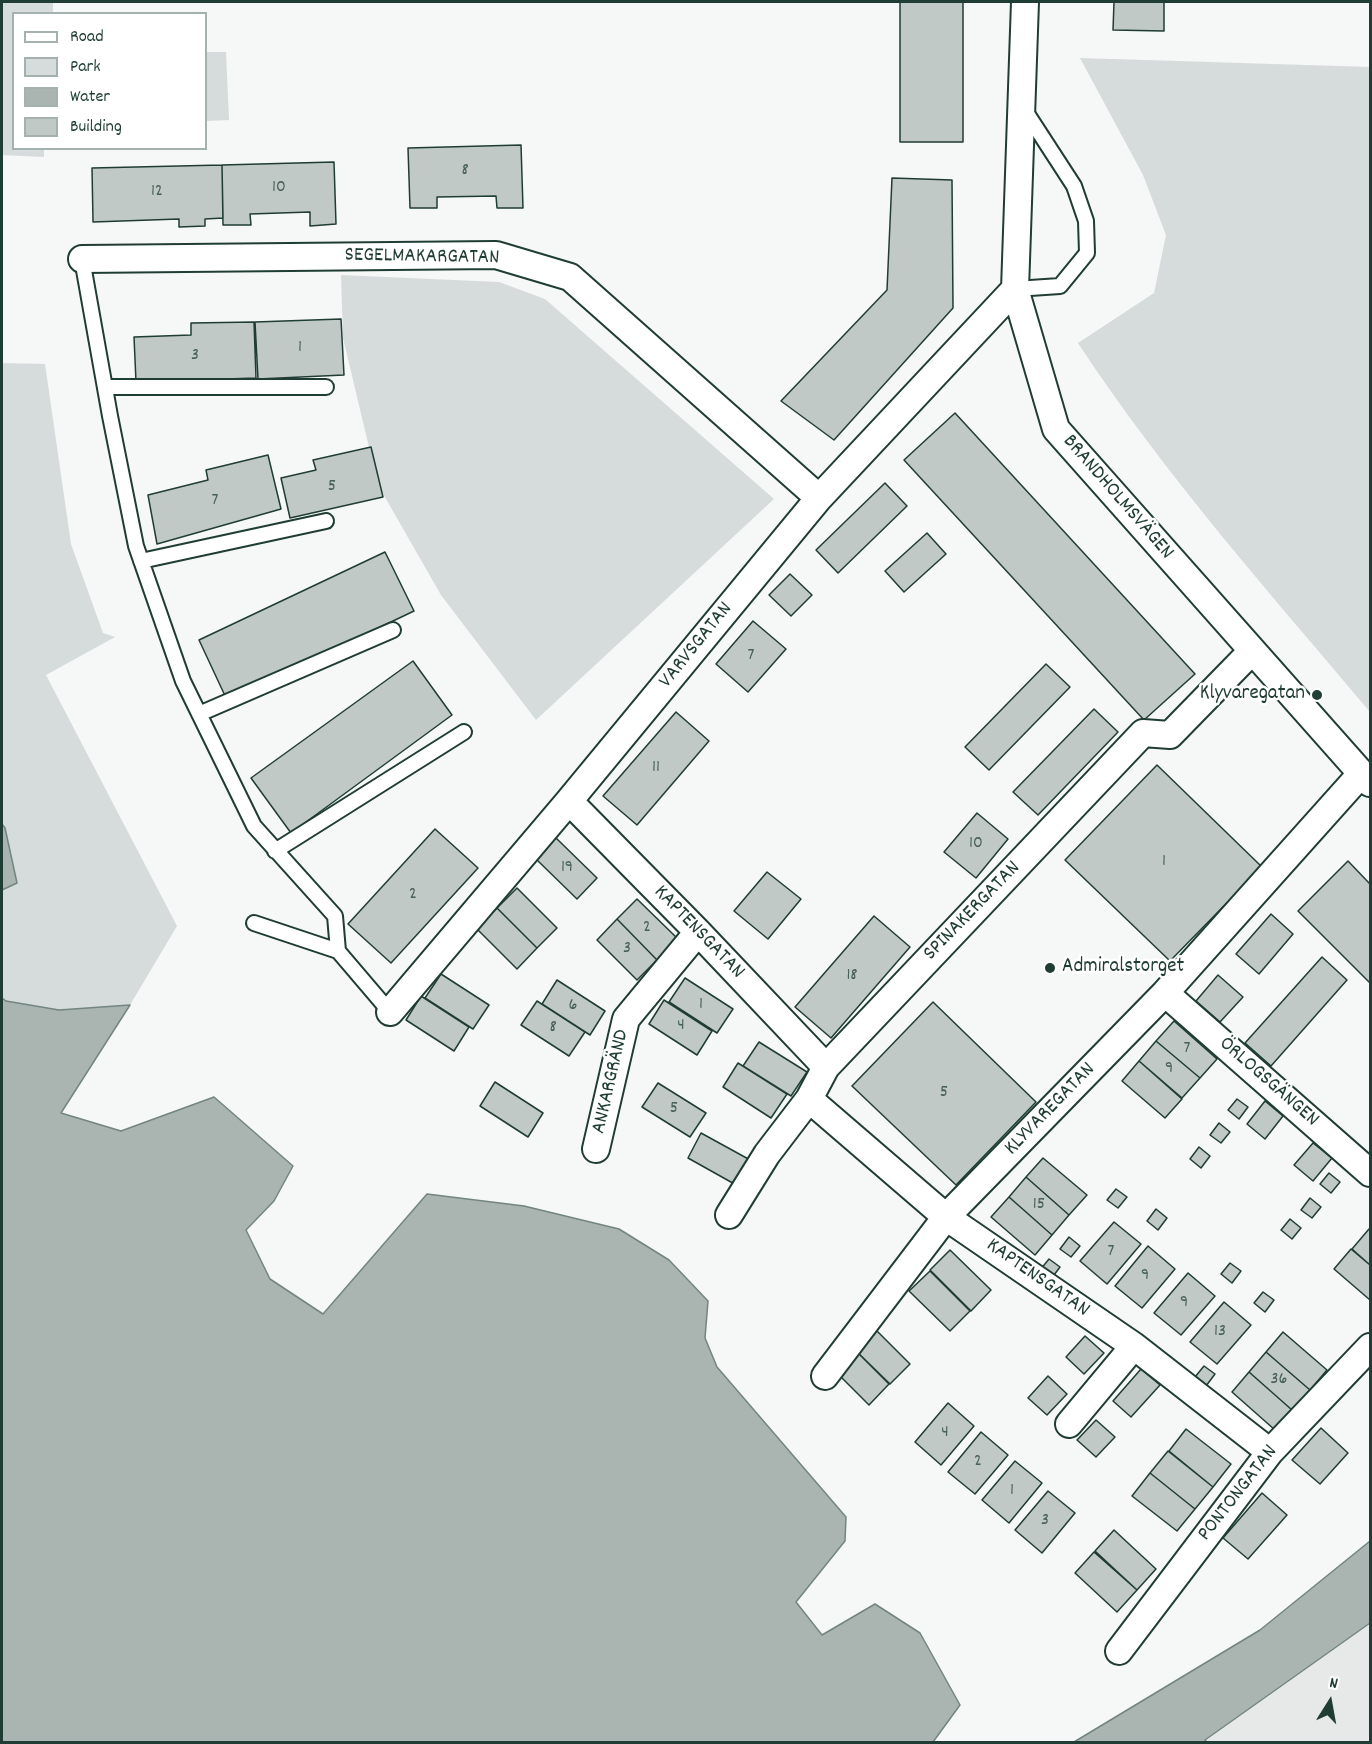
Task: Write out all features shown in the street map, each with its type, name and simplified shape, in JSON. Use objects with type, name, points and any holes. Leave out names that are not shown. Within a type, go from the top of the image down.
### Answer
[{"type":"street","name":"BRANDHOLMSVÄGEN","points":[[1025,2],[1015,289],[1056,429],[1366,778]]},
{"type":"street","name":"SEGELMAKARGATAN","points":[[82,259],[496,255],[570,277],[819,498]]},
{"type":"street","name":"VARVSGATAN","points":[[390,1012],[569,801],[819,498],[1015,289]]},
{"type":"street","name":"SPINAKERGATAN","points":[[729,1215],[767,1154],[809,1099],[826,1067],[1143,734],[1170,735],[1252,651]]},
{"type":"street","name":"KLYVAREGATAN","points":[[825,1376],[946,1216],[1165,993],[1366,778]]},
{"type":"street","name":"KAPTENSGATAN","points":[[569,801],[826,1067]]},
{"type":"street","name":"ANKARGRÄND","points":[[596,1149],[626,1019],[698,932]]},
{"type":"street","name":"ÖRLOGSGÄNGEN","points":[[1165,993],[1371,1173]]},
{"type":"street","name":"KAPTENSGATAN","points":[[809,1099],[946,1216],[1134,1347],[1270,1452]]},
{"type":"street","points":[[1069,1424],[1134,1347]]},
{"type":"street","name":"PONTONGATAN","points":[[1119,1651],[1270,1452],[1371,1347]]},
{"type":"lane","points":[[1015,289],[1060,286],[1088,253],[1086,221],[1074,186],[1023,107]]},
{"type":"lane","points":[[82,259],[136,546],[183,681],[254,826],[335,916],[338,951]]},
{"type":"lane","points":[[105,387],[326,387]]},
{"type":"lane","points":[[141,561],[326,521]]},
{"type":"lane","points":[[199,714],[393,630]]},
{"type":"lane","points":[[275,851],[464,732]]},
{"type":"lane","points":[[254,922],[338,951],[390,1012]]},
{"type":"shaded area","points":[[1370,1623],[1370,1742],[1205,1741]]},
{"type":"green space","points":[[2,2],[53,2],[53,12],[12,12],[12,150],[44,150],[44,157],[2,155]]},
{"type":"green space","points":[[207,52],[226,52],[229,120],[207,121]]},
{"type":"green space","points":[[1080,58],[1370,67],[1370,712],[1182,486],[1111,392],[1078,343],[1154,293],[1166,235],[1143,175]]},
{"type":"green space","points":[[341,275],[499,282],[545,299],[774,499],[536,720],[441,595],[378,485],[343,338]]},
{"type":"green space","points":[[2,363],[45,364],[71,544],[103,633],[115,637],[46,675],[177,926],[130,1005],[59,1010],[6,1001],[2,998],[2,890],[17,883],[5,828],[2,824]]},
{"type":"water","points":[[2,824],[5,828],[17,883],[2,890]]},
{"type":"water","points":[[2,998],[6,1001],[59,1010],[130,1005],[61,1113],[121,1131],[214,1097],[293,1166],[274,1201],[246,1230],[270,1279],[323,1314],[427,1194],[524,1206],[619,1229],[669,1260],[708,1301],[705,1338],[717,1367],[846,1517],[845,1541],[796,1602],[822,1635],[875,1604],[920,1633],[960,1705],[933,1742],[2,1742]]},
{"type":"water","points":[[1370,1541],[1370,1623],[1205,1740],[1207,1742],[1074,1742],[1260,1630]]},
{"type":"building","points":[[900,2],[963,2],[963,142],[900,142]]},
{"type":"building","points":[[1114,2],[1164,2],[1164,31],[1113,30]]},
{"type":"building","points":[[521,145],[523,208],[497,208],[496,196],[437,197],[437,208],[410,208],[408,148]]},
{"type":"building","points":[[334,162],[336,224],[310,226],[310,212],[250,214],[251,225],[223,225],[222,165]]},
{"type":"building","points":[[222,165],[223,218],[205,219],[205,226],[179,227],[179,219],[93,222],[92,168]]},
{"type":"building","points":[[892,178],[952,180],[953,308],[834,440],[781,401],[887,290]]},
{"type":"building","points":[[341,319],[344,375],[258,379],[255,322]]},
{"type":"building","points":[[254,322],[256,378],[136,382],[134,337],[191,335],[191,323]]},
{"type":"building","points":[[955,413],[1195,674],[1144,720],[904,460]]},
{"type":"building","points":[[371,447],[383,497],[290,518],[281,478],[316,470],[313,460]]},
{"type":"building","points":[[268,455],[281,509],[157,544],[148,495],[208,480],[206,470]]},
{"type":"building","points":[[885,483],[907,506],[838,573],[816,550]]},
{"type":"building","points":[[927,533],[946,554],[904,592],[885,571]]},
{"type":"building","points":[[385,552],[414,611],[227,700],[199,640]]},
{"type":"building","points":[[790,574],[812,595],[791,616],[769,595]]},
{"type":"building","points":[[753,621],[786,649],[748,692],[716,664]]},
{"type":"building","points":[[413,661],[452,715],[291,833],[251,778]]},
{"type":"building","points":[[1046,664],[1070,687],[989,770],[965,747]]},
{"type":"building","points":[[1094,709],[1118,732],[1038,815],[1013,792]]},
{"type":"building","points":[[676,712],[709,741],[637,825],[603,796]]},
{"type":"building","points":[[1157,765],[1262,867],[1170,961],[1065,860]]},
{"type":"building","points":[[977,813],[1008,839],[976,878],[944,852]]},
{"type":"building","points":[[435,829],[478,868],[391,963],[348,924]]},
{"type":"building","points":[[556,838],[597,878],[577,899],[536,859]]},
{"type":"building","points":[[1348,861],[1370,884],[1370,983],[1298,911]]},
{"type":"building","points":[[767,872],[801,899],[768,939],[734,911]]},
{"type":"building","points":[[517,888],[557,928],[537,948],[497,908]]},
{"type":"building","points":[[637,899],[678,939],[657,960],[617,919]]},
{"type":"building","points":[[497,908],[537,948],[517,969],[476,928]]},
{"type":"building","points":[[1271,914],[1293,934],[1259,974],[1236,954]]},
{"type":"building","points":[[874,916],[910,947],[831,1038],[795,1007]]},
{"type":"building","points":[[617,919],[657,960],[637,980],[597,940]]},
{"type":"building","points":[[1322,957],[1347,980],[1271,1066],[1245,1043]]},
{"type":"building","points":[[441,974],[489,1005],[473,1029],[425,998]]},
{"type":"building","points":[[1218,975],[1243,997],[1220,1022],[1196,1001]]},
{"type":"building","points":[[685,978],[733,1009],[717,1033],[669,1002]]},
{"type":"building","points":[[557,980],[605,1011],[590,1035],[542,1004]]},
{"type":"building","points":[[421,996],[469,1027],[454,1051],[406,1020]]},
{"type":"building","points":[[664,1000],[712,1031],[697,1055],[649,1024]]},
{"type":"building","points":[[537,1001],[585,1032],[569,1056],[521,1025]]},
{"type":"building","points":[[933,1002],[1036,1102],[956,1185],[852,1086]]},
{"type":"building","points":[[1174,1021],[1217,1059],[1200,1078],[1156,1041]]},
{"type":"building","points":[[1156,1041],[1200,1078],[1182,1098],[1139,1061]]},
{"type":"building","points":[[759,1042],[807,1072],[791,1096],[743,1066]]},
{"type":"building","points":[[1139,1061],[1182,1099],[1165,1118],[1122,1081]]},
{"type":"building","points":[[738,1063],[787,1094],[771,1118],[723,1087]]},
{"type":"building","points":[[495,1082],[543,1113],[528,1137],[480,1106]]},
{"type":"building","points":[[658,1083],[706,1113],[690,1137],[642,1107]]},
{"type":"building","points":[[1237,1099],[1248,1107],[1239,1119],[1228,1110]]},
{"type":"building","points":[[1265,1101],[1283,1116],[1265,1139],[1247,1124]]},
{"type":"building","points":[[1219,1123],[1230,1132],[1221,1143],[1210,1135]]},
{"type":"building","points":[[701,1133],[752,1161],[738,1186],[688,1158]]},
{"type":"building","points":[[1313,1143],[1332,1158],[1313,1181],[1294,1165]]},
{"type":"building","points":[[1199,1147],[1210,1156],[1201,1168],[1190,1159]]},
{"type":"building","points":[[1043,1158],[1087,1195],[1069,1215],[1026,1177]]},
{"type":"building","points":[[1329,1173],[1340,1182],[1331,1193],[1320,1184]]},
{"type":"building","points":[[1026,1177],[1069,1215],[1052,1235],[1009,1197]]},
{"type":"building","points":[[1116,1189],[1127,1197],[1118,1208],[1107,1200]]},
{"type":"building","points":[[1009,1197],[1052,1235],[1035,1255],[991,1217]]},
{"type":"building","points":[[1310,1198],[1321,1207],[1312,1218],[1301,1210]]},
{"type":"building","points":[[1156,1209],[1167,1218],[1158,1230],[1147,1221]]},
{"type":"building","points":[[1290,1219],[1301,1228],[1292,1239],[1281,1230]]},
{"type":"building","points":[[1114,1222],[1141,1244],[1107,1284],[1080,1261]]},
{"type":"building","points":[[1370,1230],[1370,1265],[1352,1249]]},
{"type":"building","points":[[1069,1237],[1080,1246],[1071,1257],[1060,1249]]},
{"type":"building","points":[[1148,1246],[1175,1269],[1142,1308],[1115,1286]]},
{"type":"building","points":[[1351,1249],[1370,1265],[1370,1300],[1334,1269]]},
{"type":"building","points":[[950,1250],[991,1290],[971,1311],[930,1270]]},
{"type":"building","points":[[1049,1259],[1060,1267],[1051,1279],[1040,1270]]},
{"type":"building","points":[[1230,1263],[1241,1271],[1232,1283],[1221,1274]]},
{"type":"building","points":[[930,1271],[970,1311],[950,1331],[909,1291]]},
{"type":"building","points":[[1188,1273],[1215,1296],[1181,1335],[1154,1313]]},
{"type":"building","points":[[1263,1292],[1274,1300],[1265,1312],[1254,1303]]},
{"type":"building","points":[[1224,1302],[1251,1325],[1217,1364],[1190,1342]]},
{"type":"building","points":[[869,1323],[910,1364],[890,1384],[849,1344]]},
{"type":"building","points":[[1283,1332],[1327,1370],[1310,1390],[1266,1352]]},
{"type":"building","points":[[1085,1336],[1104,1353],[1084,1374],[1066,1357]]},
{"type":"building","points":[[849,1344],[889,1384],[869,1405],[828,1364]]},
{"type":"building","points":[[1266,1352],[1310,1390],[1292,1410],[1249,1372]]},
{"type":"building","points":[[1204,1366],[1215,1374],[1206,1386],[1195,1377]]},
{"type":"building","points":[[1141,1369],[1160,1385],[1131,1417],[1113,1401]]},
{"type":"building","points":[[1249,1372],[1292,1410],[1275,1430],[1232,1392]]},
{"type":"building","points":[[1048,1376],[1067,1394],[1047,1415],[1028,1398]]},
{"type":"building","points":[[948,1403],[974,1426],[941,1465],[915,1442]]},
{"type":"building","points":[[1096,1420],[1115,1437],[1096,1457],[1077,1440]]},
{"type":"building","points":[[1321,1428],[1348,1453],[1320,1484],[1292,1460]]},
{"type":"building","points":[[1186,1429],[1231,1464],[1213,1487],[1169,1451]]},
{"type":"building","points":[[981,1432],[1008,1455],[975,1494],[948,1472]]},
{"type":"building","points":[[1168,1451],[1213,1487],[1195,1509],[1150,1473]]},
{"type":"building","points":[[1015,1461],[1042,1483],[1009,1523],[982,1500]]},
{"type":"building","points":[[1150,1473],[1195,1509],[1177,1531],[1132,1496]]},
{"type":"building","points":[[1048,1491],[1075,1513],[1042,1553],[1015,1530]]},
{"type":"building","points":[[1262,1493],[1287,1515],[1248,1559],[1223,1538]]},
{"type":"building","points":[[1114,1530],[1156,1569],[1137,1590],[1095,1551]]},
{"type":"building","points":[[1094,1552],[1137,1590],[1117,1612],[1075,1573]]},
{"type":"place","name":"Klyvaregatan","points":[[1317,695]]},
{"type":"place","name":"Admiralstorget","points":[[1050,968]]}]
